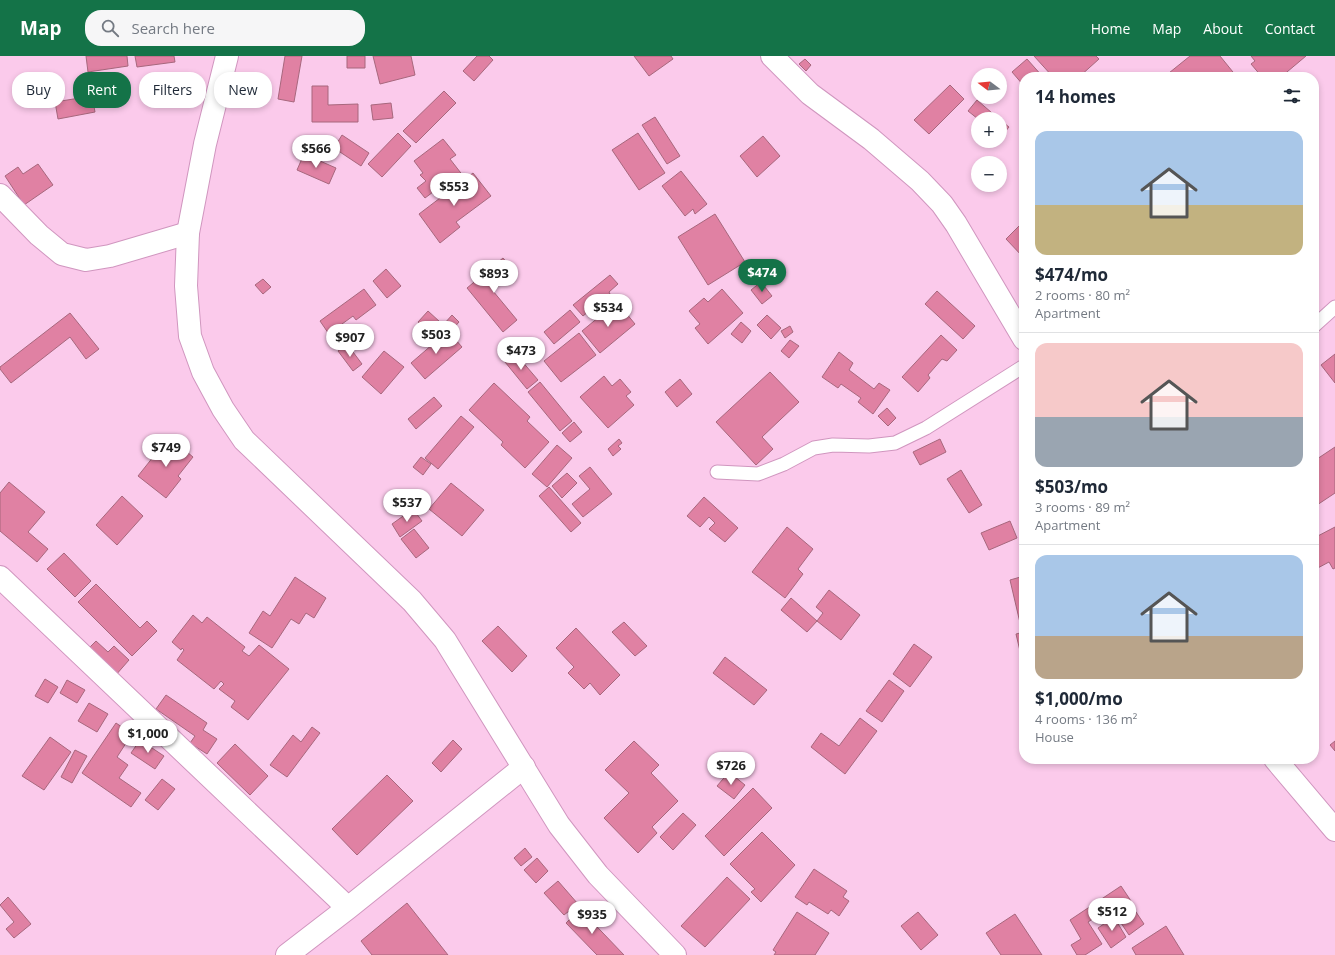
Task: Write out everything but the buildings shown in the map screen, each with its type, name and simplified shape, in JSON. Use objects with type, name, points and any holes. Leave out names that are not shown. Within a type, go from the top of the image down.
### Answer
[{"type":"street","points":[[227,56],[205,144],[188,233],[186,286],[190,336],[203,372],[222,409],[244,440],[412,601],[428,619],[445,640],[559,825],[598,875],[675,955]]},
{"type":"street","points":[[772,56],[810,94],[871,139],[920,181],[942,204],[956,224],[1019,330]]},
{"type":"street","points":[[0,195],[39,235],[62,254],[86,260],[110,256],[188,233]]},
{"type":"street","points":[[0,578],[348,908]]},
{"type":"street","points":[[1279,764],[1335,830]]},
{"type":"street","points":[[287,955],[524,767]]},
{"type":"lane","points":[[1319,321],[1335,307]]},
{"type":"lane","points":[[717,472],[758,474],[784,464],[814,448],[833,445],[869,446],[895,443],[926,428],[1019,369]]}]
